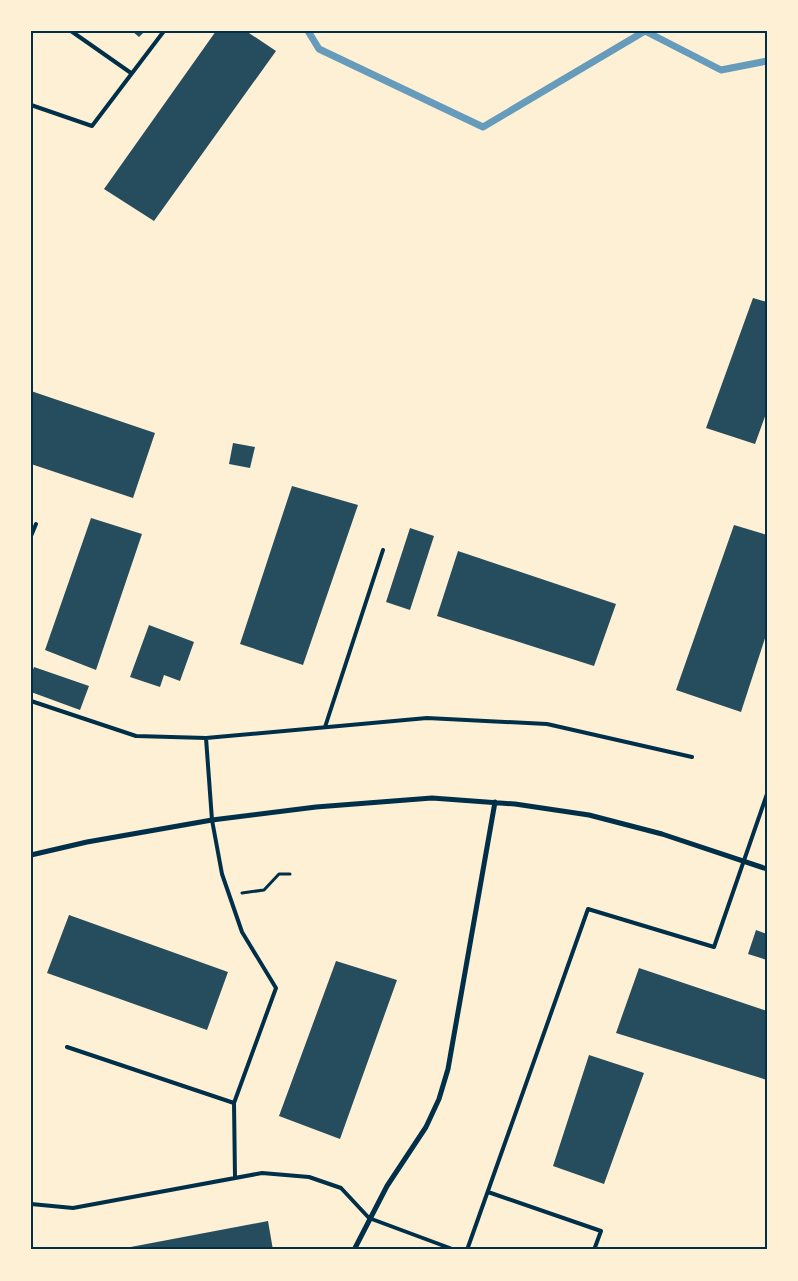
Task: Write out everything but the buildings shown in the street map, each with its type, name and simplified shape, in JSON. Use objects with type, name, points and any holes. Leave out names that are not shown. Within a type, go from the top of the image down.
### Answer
[{"type":"street","points":[[31,855],[87,842],[212,820],[316,807],[432,798],[495,802],[589,815],[662,834],[767,869]]},
{"type":"street","points":[[354,1250],[369,1218],[426,1127],[439,1099],[448,1070],[495,802]]},
{"type":"lane","points":[[71,31],[131,73]]},
{"type":"lane","points":[[31,105],[92,126],[164,31]]},
{"type":"lane","points":[[31,536],[36,524]]},
{"type":"lane","points":[[325,727],[383,550]]},
{"type":"lane","points":[[31,701],[136,736],[206,738],[427,718],[547,724],[692,757]]},
{"type":"lane","points":[[206,738],[212,820],[222,874],[242,932],[276,988],[234,1103],[235,1178]]},
{"type":"lane","points":[[467,1250],[588,909],[714,948],[767,794]]},
{"type":"lane","points":[[67,1047],[234,1103]]},
{"type":"lane","points":[[31,1204],[73,1208],[262,1173],[309,1177],[341,1188],[369,1218],[455,1250]]},
{"type":"lane","points":[[488,1192],[601,1231],[594,1250]]},
{"type":"path","points":[[229,895],[264,890],[279,874],[290,874]]},
{"type":"waterway","points":[[308,31],[319,49],[483,127],[645,31]]},
{"type":"waterway","points":[[645,31],[721,70],[767,61]]}]
